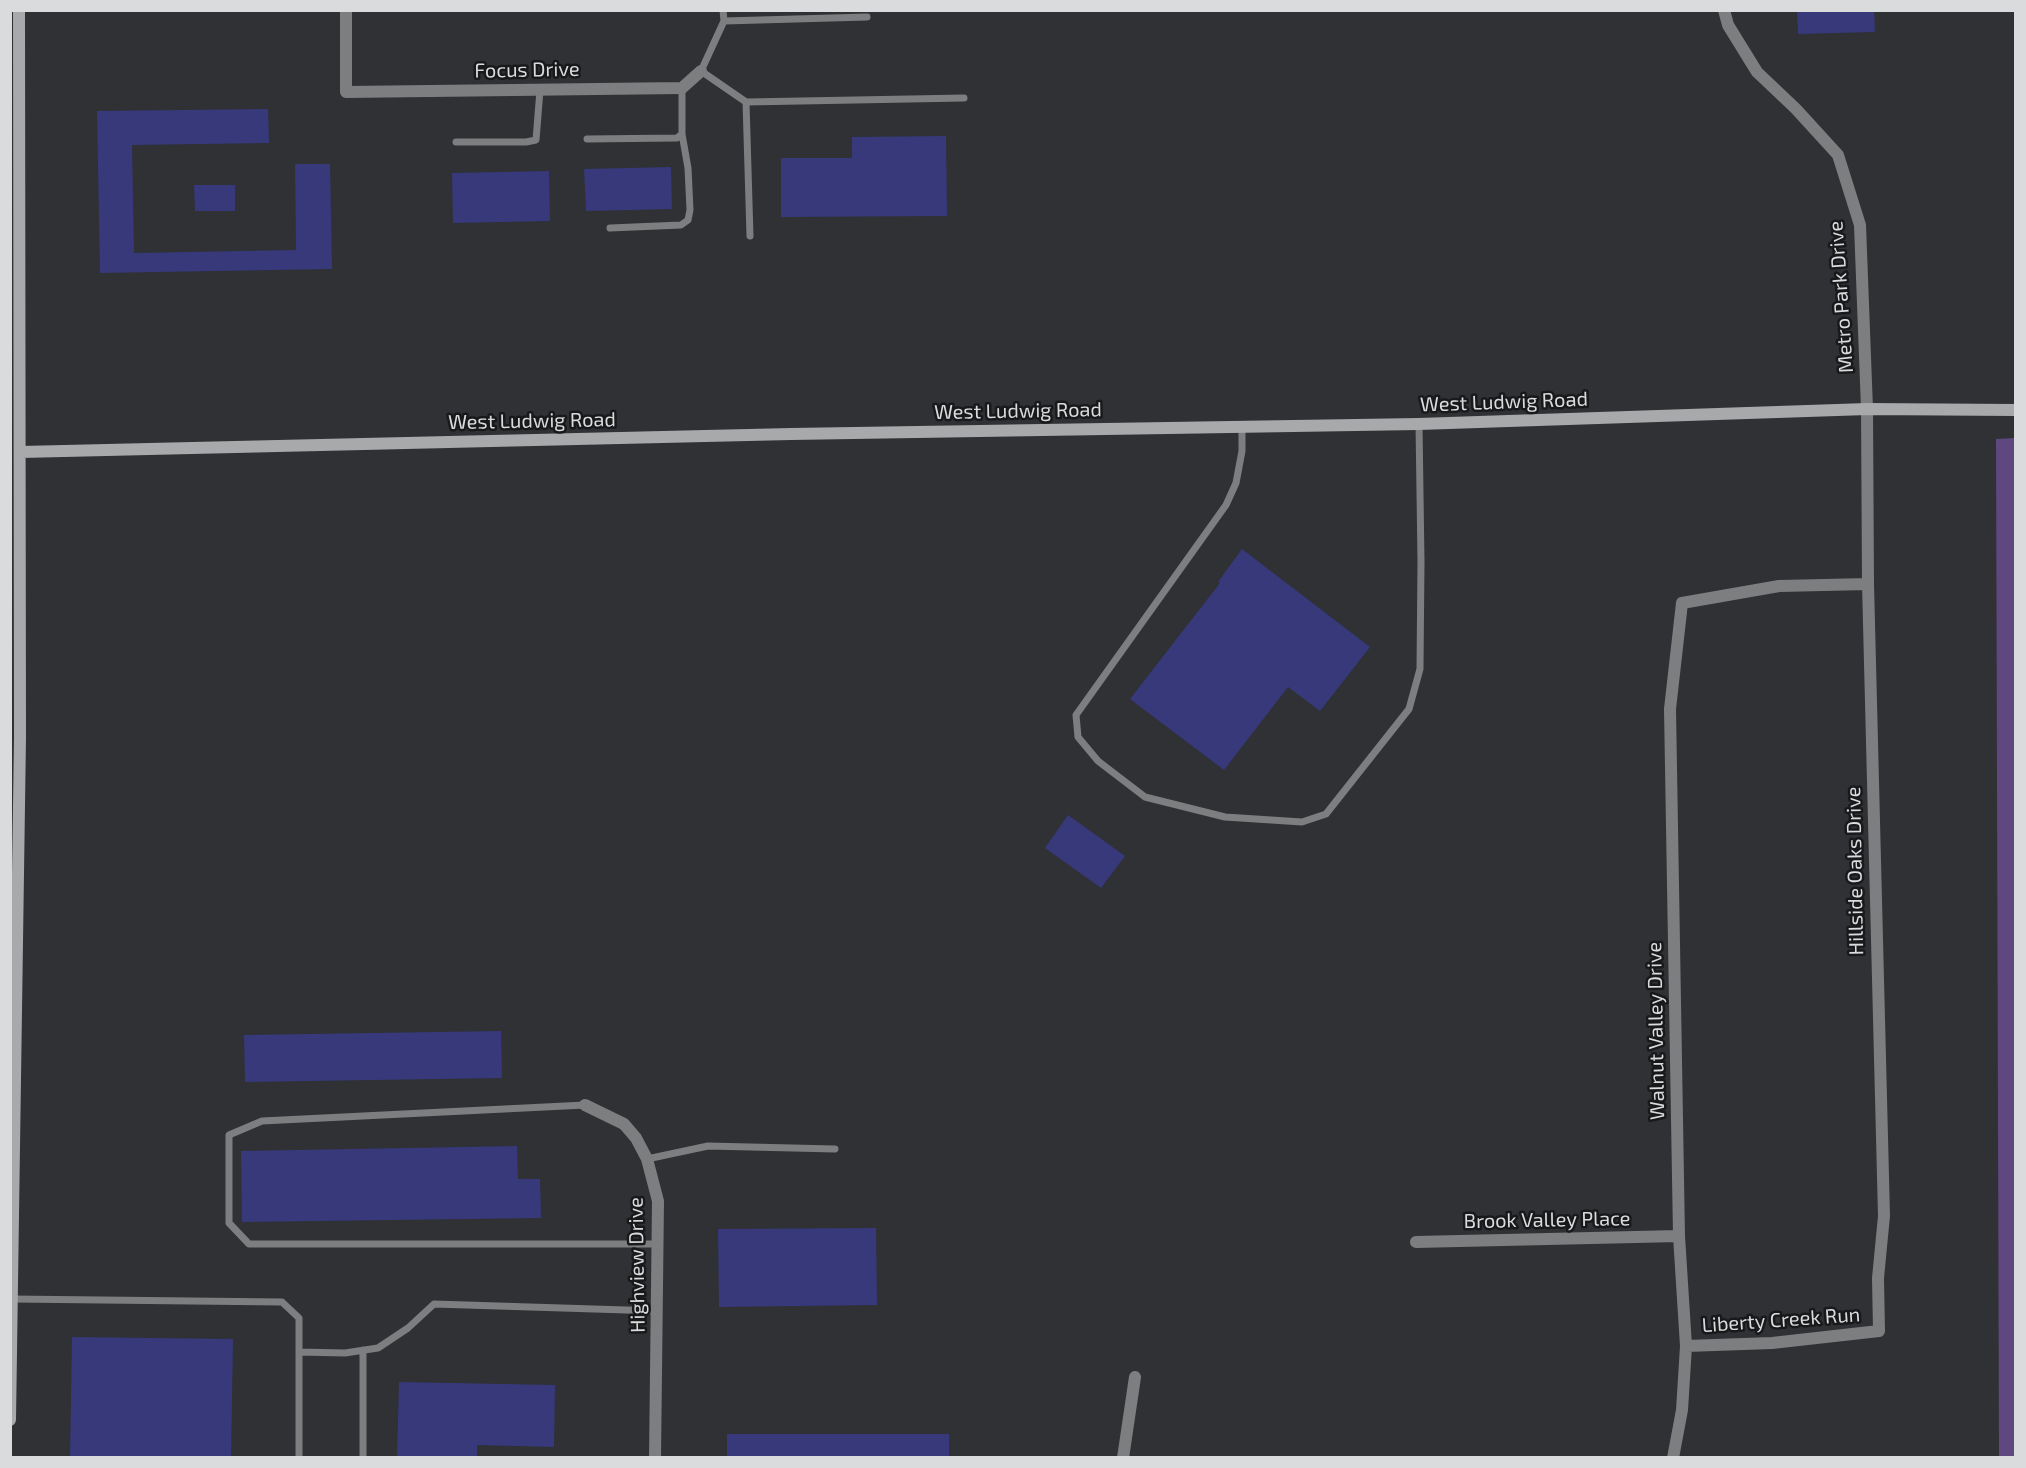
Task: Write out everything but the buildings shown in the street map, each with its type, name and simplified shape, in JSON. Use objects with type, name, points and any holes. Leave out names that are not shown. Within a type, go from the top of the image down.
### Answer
[{"type":"main road","points":[[10,1420],[15,737],[21,452],[15,177],[20,10]]},
{"type":"main road","name":"West Ludwig Road","points":[[21,452],[791,434],[1419,424],[1867,410],[2016,410]]},
{"type":"street","name":"Focus Drive","points":[[346,10],[346,92],[682,88]]},
{"type":"street","name":"Metro Park Drive","points":[[1724,10],[1728,25],[1757,72],[1796,109],[1838,155],[1860,225],[1867,410]]},
{"type":"street","points":[[682,88],[701,71]]},
{"type":"street","name":"Hillside Oaks Drive","points":[[1867,410],[1868,584],[1884,1216],[1878,1278],[1879,1331]]},
{"type":"street","name":"Walnut Valley Drive","points":[[1673,1458],[1682,1410],[1686,1347],[1679,1236],[1670,709],[1682,603],[1779,585],[1868,584]]},
{"type":"street","name":"Highview Drive","points":[[585,1105],[624,1124],[636,1138],[647,1159],[658,1201],[655,1458]]},
{"type":"street","name":"Brook Valley Place","points":[[1416,1242],[1679,1236]]},
{"type":"street","name":"Liberty Creek Run","points":[[1686,1347],[1772,1343],[1879,1331]]},
{"type":"street","points":[[1123,1458],[1135,1377]]},
{"type":"lane","points":[[723,10],[724,21],[701,71],[746,102],[964,98]]},
{"type":"lane","points":[[724,21],[867,17]]},
{"type":"lane","points":[[610,228],[681,225],[688,220],[690,210],[688,168],[682,134],[682,88]]},
{"type":"lane","points":[[456,142],[536,140],[540,90]]},
{"type":"lane","points":[[746,102],[750,236]]},
{"type":"lane","points":[[587,139],[677,138],[682,134]]},
{"type":"lane","points":[[1242,426],[1242,451],[1236,483],[1226,505],[1076,714],[1078,737],[1098,761],[1145,797],[1225,817],[1302,822],[1326,814],[1409,709],[1420,669],[1419,424]]},
{"type":"lane","points":[[585,1105],[262,1121],[229,1135],[229,1223],[249,1244],[658,1244]]},
{"type":"lane","points":[[647,1159],[708,1146],[835,1149]]},
{"type":"lane","points":[[12,1299],[282,1302],[299,1318],[299,1458]]},
{"type":"lane","points":[[299,1352],[345,1353],[378,1348],[408,1328],[434,1304],[658,1311]]},
{"type":"lane","points":[[363,1350],[363,1458]]},
{"type":"shaded area","points":[[2016,438],[2016,1457],[1999,1458],[1996,439]]}]
